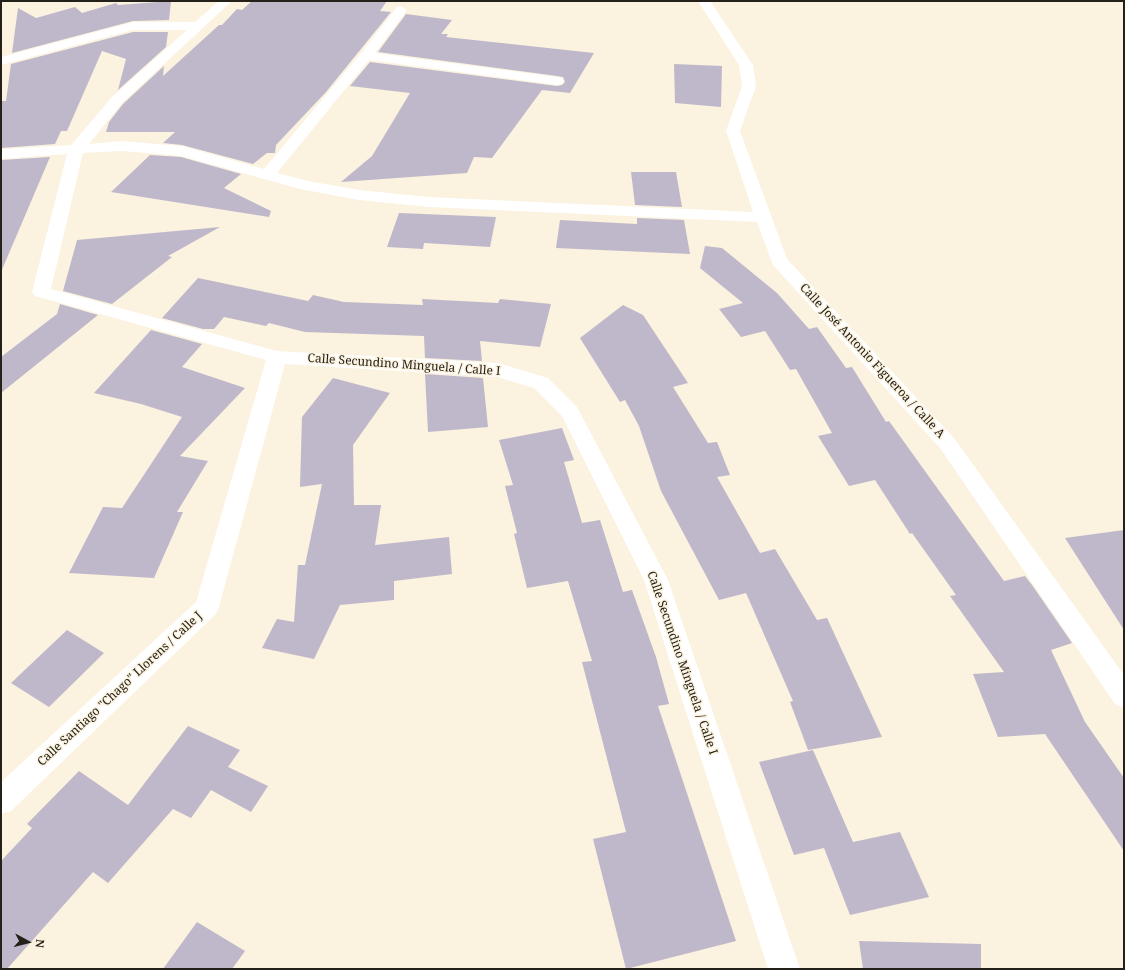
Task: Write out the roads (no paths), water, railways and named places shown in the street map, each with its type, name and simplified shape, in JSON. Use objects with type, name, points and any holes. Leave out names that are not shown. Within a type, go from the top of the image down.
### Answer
[{"type":"street","name":"Calle Secundino Minguela / Calle I","points":[[226,1],[117,100],[76,149],[41,292],[277,357],[498,370],[541,383],[570,412],[656,580],[784,969]]},
{"type":"street","name":"Calle José Antonio Figueroa / Calle A","points":[[704,1],[746,65],[749,86],[733,131],[762,217],[779,261],[947,443],[1124,696]]},
{"type":"street","points":[[268,174],[366,56],[401,10]]},
{"type":"street","points":[[1,61],[133,26],[197,26]]},
{"type":"street","points":[[366,56],[557,81]]},
{"type":"street","points":[[1,154],[122,146],[182,151],[268,174],[306,186],[359,195],[429,202],[762,217]]},
{"type":"street","name":"Calle Santiago \"Chago\" Llorens / Calle J","points":[[1,801],[207,607],[277,357]]}]
